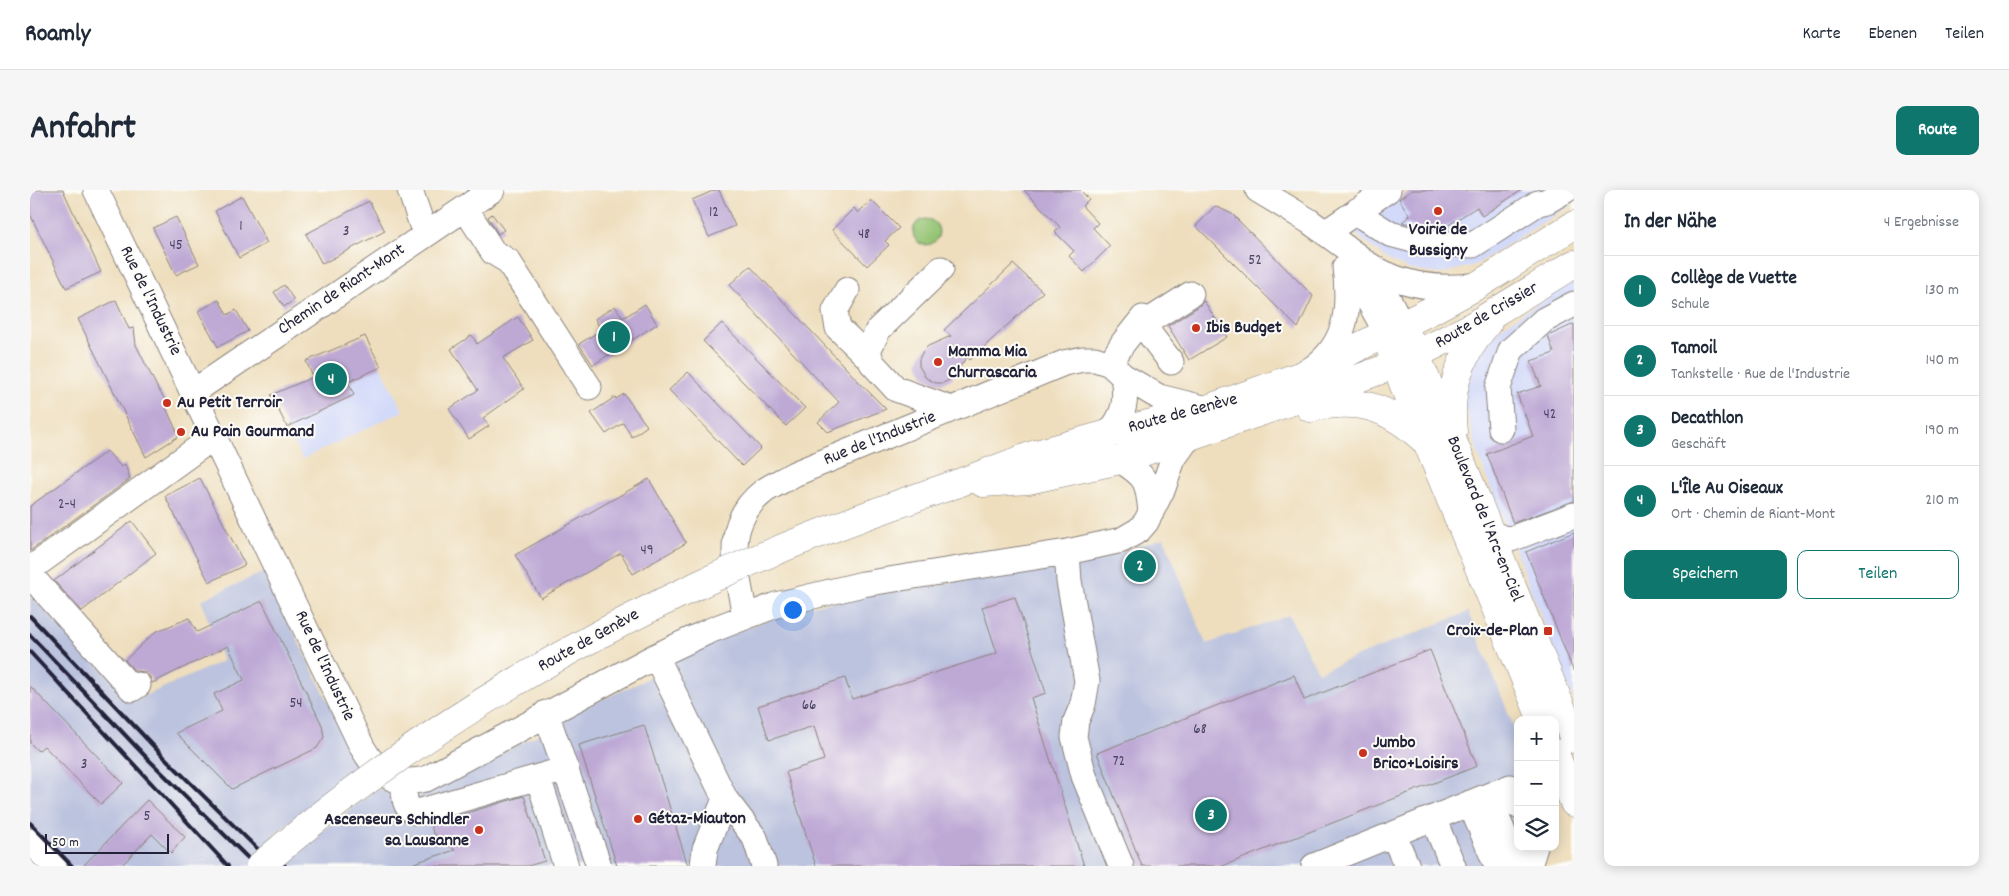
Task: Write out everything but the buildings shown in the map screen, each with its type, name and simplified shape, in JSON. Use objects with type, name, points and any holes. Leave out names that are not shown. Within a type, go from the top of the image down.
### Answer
[{"type":"main road","name":"Route de Crissier","points":[[1394,330],[1478,285],[1574,225]]},
{"type":"main road","name":"Route de Crissier","points":[[1407,360],[1496,313],[1574,264]]},
{"type":"main road","points":[[1454,444],[1452,402],[1461,363],[1468,349],[1496,313]]},
{"type":"main road","points":[[1394,330],[1407,360]]},
{"type":"main road","name":"Route de Genève","points":[[956,484],[1028,480],[1120,460],[1205,424],[1394,330]]},
{"type":"main road","name":"Route de Genève","points":[[260,866],[349,793],[422,742],[528,675],[621,622],[709,579],[804,539],[1033,455],[1108,434],[1205,424],[1407,360]]},
{"type":"main road","name":"Boulevard de l'Arc-en-Ciel","points":[[1407,360],[1407,394],[1540,716]]},
{"type":"main road","name":"Boulevard de l'Arc-en-Ciel","points":[[1407,360],[1454,444],[1574,739]]},
{"type":"main road","points":[[1205,424],[1320,406],[1352,403],[1379,409],[1394,415],[1426,442]]},
{"type":"main road","points":[[1558,761],[1574,803]]},
{"type":"street","name":"Rue de l'Industrie","points":[[96,190],[362,747],[371,762],[382,773],[396,781],[404,782]]},
{"type":"street","points":[[410,190],[424,234]]},
{"type":"street","name":"Chemin de Riant-Mont","points":[[194,392],[424,234],[492,190]]},
{"type":"street","points":[[1258,190],[1325,233],[1390,302],[1394,330]]},
{"type":"street","points":[[1325,233],[1388,190]]},
{"type":"street","points":[[1358,210],[1363,217],[1390,234],[1424,243],[1473,245],[1538,203],[1547,201],[1566,190]]},
{"type":"street","points":[[466,208],[493,252],[508,261],[589,387]]},
{"type":"street","points":[[1353,263],[1382,272],[1407,283],[1442,288],[1478,285]]},
{"type":"street","points":[[1305,374],[1329,354],[1338,340],[1348,307],[1353,263]]},
{"type":"street","points":[[870,360],[868,351],[878,330],[941,269]]},
{"type":"street","points":[[847,290],[835,311],[838,328],[896,389],[951,409]]},
{"type":"street","points":[[1108,434],[1117,423],[1125,405],[1126,394],[1116,370],[1123,343],[1140,322],[1191,294]]},
{"type":"street","points":[[1501,429],[1498,388],[1511,350],[1544,320],[1574,304]]},
{"type":"street","points":[[1140,322],[1171,362]]},
{"type":"street","name":"Rue de l'Industrie","points":[[745,616],[734,555],[734,542],[742,515],[764,491],[794,474],[1064,363],[1084,359],[1095,359],[1116,370],[1205,424]]},
{"type":"street","points":[[566,769],[418,812],[409,809],[406,804],[404,782],[426,779],[546,713],[656,656],[745,616],[776,605],[841,588],[942,570],[1067,552],[1122,540],[1139,530],[1151,513],[1163,488],[1173,458],[1178,450],[1205,424]]},
{"type":"street","points":[[30,569],[215,436]]},
{"type":"street","points":[[1120,460],[1143,477],[1149,493],[1151,513]]},
{"type":"street","points":[[1490,532],[1502,538],[1511,539],[1574,514]]},
{"type":"street","points":[[1067,552],[1069,581],[1087,681],[1083,704],[1076,721],[1074,737],[1084,776],[1121,866]]},
{"type":"street","points":[[30,575],[132,690],[138,685]]},
{"type":"street","points":[[656,656],[725,799],[755,838],[764,866]]},
{"type":"street","points":[[546,713],[598,866]]},
{"type":"street","points":[[538,777],[566,866]]},
{"type":"street","points":[[1315,866],[1358,858],[1394,834],[1510,787],[1506,808],[1517,866]]},
{"type":"street","points":[[703,866],[705,849],[725,799]]},
{"type":"street","points":[[1470,803],[1497,866]]},
{"type":"street","points":[[1433,818],[1453,866]]},
{"type":"street","points":[[1394,834],[1407,866]]},
{"type":"street","points":[[30,842],[54,866]]},
{"type":"street","points":[[1529,866],[1534,851]]},
{"type":"shaded area","points":[[1412,190],[1574,190],[1574,203],[1475,265],[1440,274],[1411,270],[1388,260],[1353,232]]},
{"type":"shaded area","points":[[1574,280],[1574,701],[1478,454],[1463,399],[1475,357],[1500,328]]},
{"type":"shaded area","points":[[381,367],[403,411],[302,459],[287,427],[354,395],[348,382]]},
{"type":"shaded area","points":[[1164,538],[1206,644],[1289,615],[1318,672],[1468,612],[1514,727],[1514,851],[1522,851],[1539,866],[30,866],[30,595],[133,701],[223,661],[201,600],[264,572],[362,770],[312,804],[272,837],[296,851],[377,788],[393,795],[421,795],[535,736],[576,711],[641,682],[677,660],[730,634],[794,610],[859,596],[934,586],[1013,570],[1092,560]]},
{"type":"green space","points":[[926,219],[935,223],[939,232],[935,241],[926,245],[917,241],[913,232],[917,223]]},
{"type":"railway","points":[[30,616],[162,755],[275,866]]},
{"type":"railway","points":[[30,635],[146,757],[256,866]]},
{"type":"railway","points":[[30,652],[228,866]]},
{"type":"railway","points":[[30,823],[72,866]]},
{"type":"railway","points":[[281,861],[285,866]]},
{"type":"place","name":"Voirie de Bussigny","points":[[1438,211]]},
{"type":"place","name":"Ibis Budget","points":[[1196,328]]},
{"type":"place","name":"Collège de Vuette","points":[[614,337]]},
{"type":"place","name":"Mamma Mia Churrascaria","points":[[938,362]]},
{"type":"place","name":"L'Île Au Oiseaux","points":[[331,379]]},
{"type":"place","name":"Au Petit Terroir","points":[[167,403]]},
{"type":"place","name":"Au Pain Gourmand","points":[[181,432]]},
{"type":"place","name":"Tamoil","points":[[1140,566]]},
{"type":"place","name":"Croix-de-Plan","points":[[1548,631]]},
{"type":"place","name":"Jumbo Brico+Loisirs","points":[[1363,753]]},
{"type":"place","name":"Decathlon","points":[[1211,815]]},
{"type":"place","name":"Gétaz-Miauton","points":[[638,819]]},
{"type":"place","name":"Ascenseurs Schindler sa Lausanne","points":[[479,830]]}]
